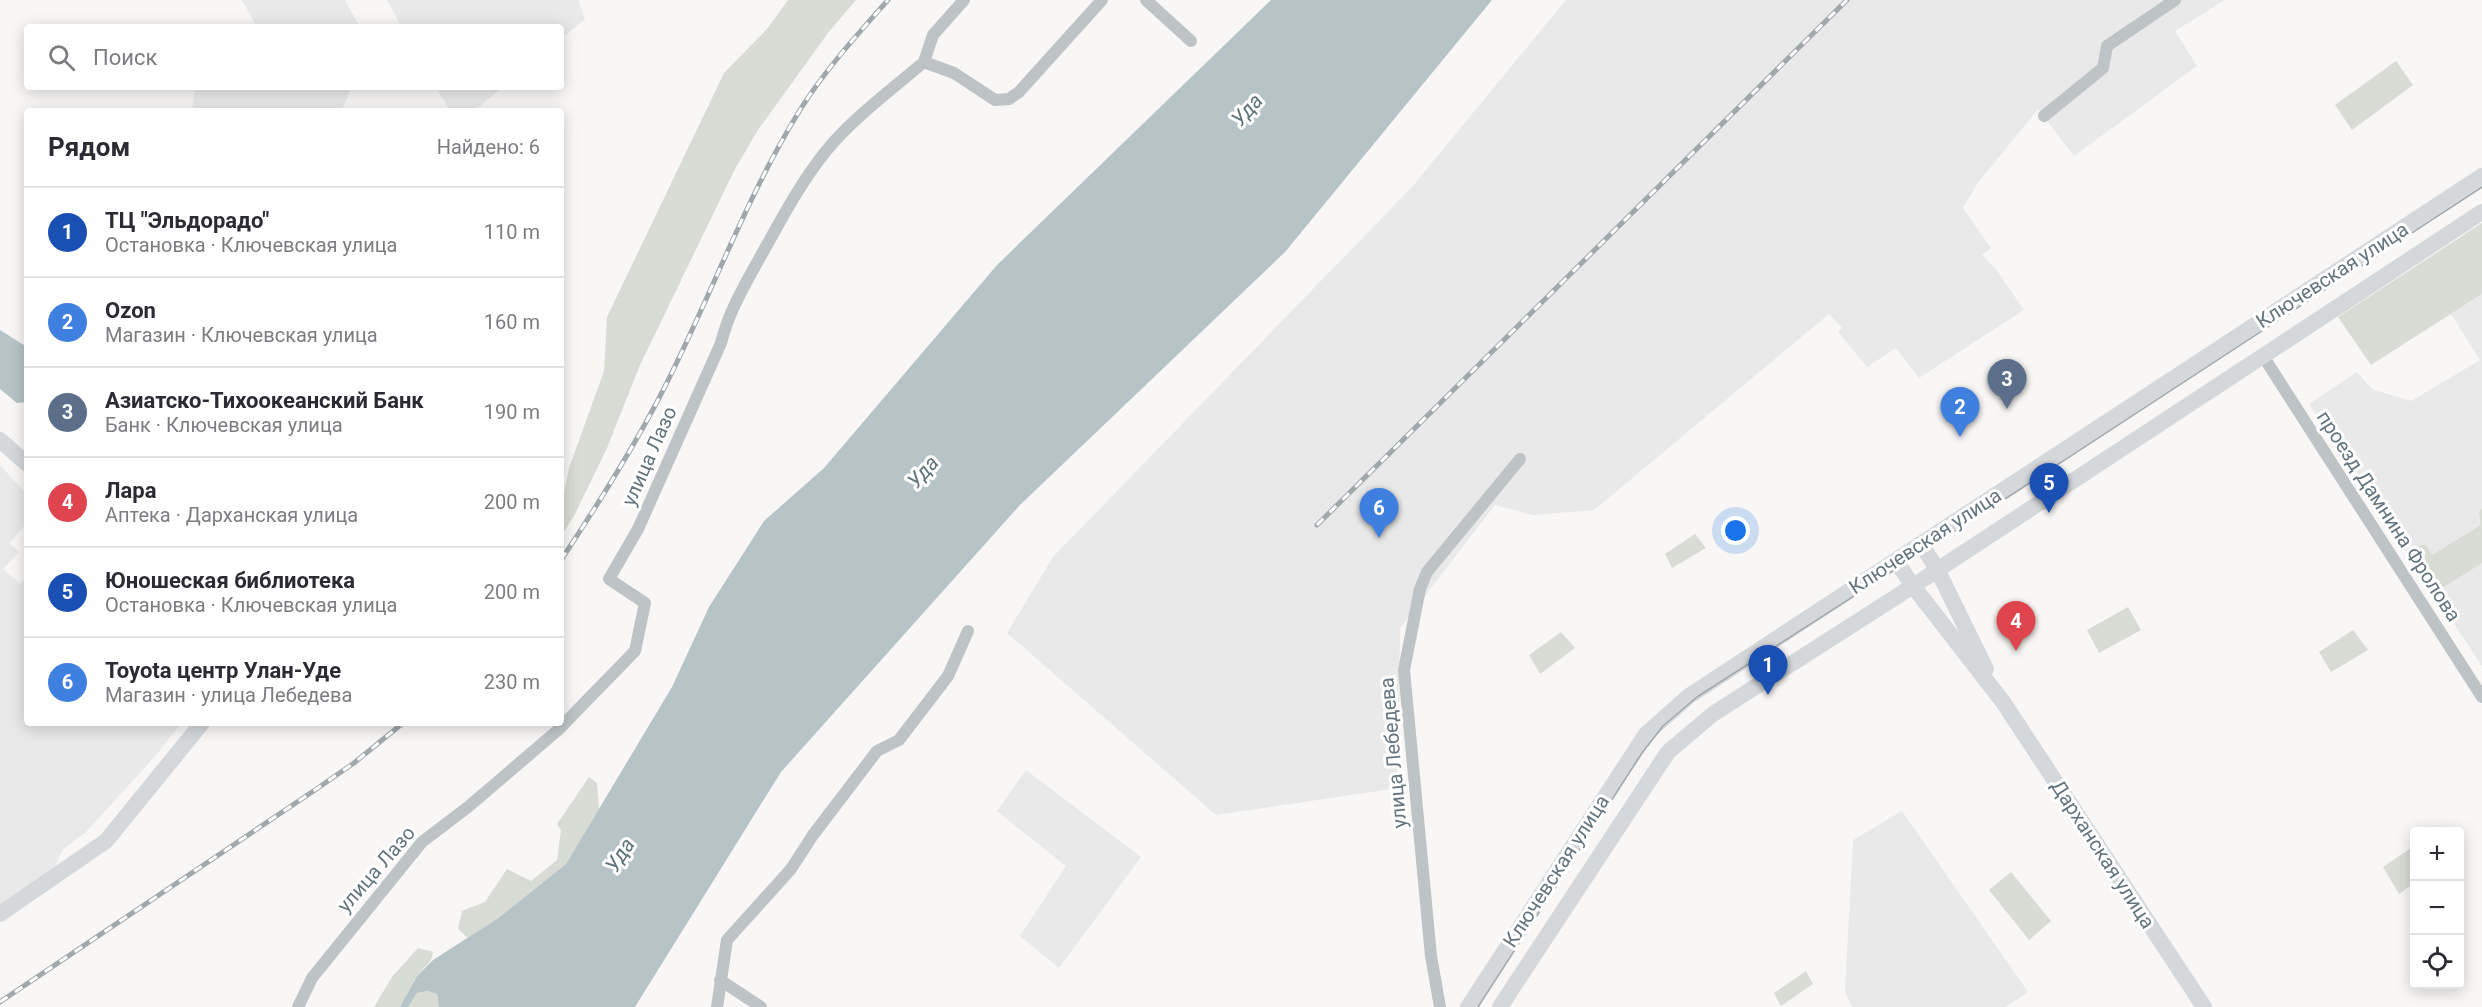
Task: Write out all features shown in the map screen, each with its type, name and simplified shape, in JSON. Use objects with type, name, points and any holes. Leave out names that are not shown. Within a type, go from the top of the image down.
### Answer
[{"type":"main road","name":"Ключевская улица","points":[[1468,1007],[1646,734],[1689,696],[2482,176]]},
{"type":"main road","name":"Ключевская улица","points":[[1500,1007],[1668,752],[1713,714],[1913,586],[2482,212]]},
{"type":"main road","points":[[0,440],[24,461]]},
{"type":"main road","name":"Дарханская улица","points":[[1921,544],[1937,570],[2002,702]]},
{"type":"main road","name":"Дарханская улица","points":[[1896,561],[2002,702],[2204,1007]]},
{"type":"main road","points":[[0,914],[105,841],[200,726]]},
{"type":"street","points":[[964,0],[933,35],[924,62],[954,73],[995,100],[1009,99],[1019,92],[1102,0]]},
{"type":"street","points":[[1146,0],[1191,41]]},
{"type":"street","points":[[2044,116],[2103,68],[2107,46],[2175,0]]},
{"type":"street","name":"улица Лазо","points":[[564,724],[635,651],[645,603],[609,579],[638,529],[721,343],[726,323],[735,303],[784,215],[826,151],[924,62]]},
{"type":"street","name":"проезд Дамнина Фролова","points":[[2264,356],[2482,698]]},
{"type":"street","name":"улица Лебедева","points":[[1440,1007],[1431,956],[1404,670],[1420,589],[1427,572],[1520,459]]},
{"type":"street","points":[[717,1007],[727,940],[791,870],[813,835],[877,751],[899,740],[948,676],[968,631]]},
{"type":"street","name":"улица Лазо","points":[[298,1007],[312,978],[422,842],[468,807],[562,726]]},
{"type":"street","points":[[720,980],[761,1007]]},
{"type":"shaded area","points":[[242,0],[345,0],[358,24],[255,24]]},
{"type":"shaded area","points":[[387,0],[578,0],[585,19],[564,36],[564,24],[400,24]]},
{"type":"shaded area","points":[[788,0],[856,0],[828,33],[758,130],[735,169],[640,365],[607,448],[564,532],[564,493],[569,468],[604,371],[607,317],[724,73],[767,29]]},
{"type":"shaded area","points":[[1566,0],[2225,0],[2175,31],[2197,66],[2074,156],[2038,109],[1977,184],[1963,208],[1991,248],[1982,255],[1995,268],[2024,310],[1919,378],[1896,348],[1867,367],[1838,332],[1842,328],[1829,314],[1594,510],[1533,515],[1495,505],[1400,628],[1398,788],[1216,815],[1007,633],[1053,557],[1412,187]]},
{"type":"shaded area","points":[[2396,61],[2413,85],[2352,130],[2335,105]]},
{"type":"shaded area","points":[[195,90],[351,90],[342,108],[192,108]]},
{"type":"shaded area","points":[[438,90],[499,90],[478,108],[448,108]]},
{"type":"shaded area","points":[[2482,223],[2482,294],[2371,365],[2338,317]]},
{"type":"shaded area","points":[[2482,294],[2482,666],[2309,404],[2357,372],[2372,389],[2411,401],[2480,360],[2451,314]]},
{"type":"shaded area","points":[[0,465],[24,492],[24,526],[10,543],[19,552],[3,569],[20,584],[24,579],[24,726],[179,726],[157,754],[86,832],[63,849],[54,868],[0,905]]},
{"type":"shaded area","points":[[2482,509],[2482,563],[2434,593],[2408,553],[2426,545],[2432,555],[2481,525],[2479,511]]},
{"type":"shaded area","points":[[1695,534],[1706,548],[1672,568],[1665,554]]},
{"type":"shaded area","points":[[2128,607],[2141,630],[2099,653],[2087,630]]},
{"type":"shaded area","points":[[2353,630],[2368,650],[2331,672],[2319,652]]},
{"type":"shaded area","points":[[1561,632],[1575,648],[1540,674],[1529,655]]},
{"type":"shaded area","points":[[1026,770],[1141,857],[1059,968],[1020,936],[1066,866],[997,811]]},
{"type":"shaded area","points":[[589,777],[597,783],[599,809],[566,864],[497,919],[468,938],[458,929],[462,911],[485,902],[507,869],[531,881],[557,860],[561,830],[557,824]]},
{"type":"shaded area","points":[[1902,811],[2028,992],[2006,1007],[1852,1007],[1845,992],[1853,840]]},
{"type":"shaded area","points":[[2410,849],[2410,886],[2399,894],[2383,867]]},
{"type":"shaded area","points":[[2011,872],[2051,921],[2029,940],[1989,890]]},
{"type":"shaded area","points":[[418,948],[433,952],[432,956],[419,973],[400,1007],[374,1007],[392,977]]},
{"type":"shaded area","points":[[1806,971],[1813,984],[1781,1006],[1774,993]]},
{"type":"shaded area","points":[[427,991],[437,994],[439,1007],[408,1007],[417,993]]},
{"type":"water","name":"Уда","points":[[1271,0],[1492,0],[1285,252],[1020,505],[781,772],[635,1007],[439,1007],[437,994],[427,991],[417,993],[408,1007],[400,1007],[417,976],[433,960],[497,919],[566,864],[672,687],[709,607],[764,521],[824,468],[997,265]]},
{"type":"water","points":[[0,330],[24,345],[24,402],[17,403],[0,389]]},
{"type":"tram line","points":[[1478,1007],[1642,753],[1663,726],[1697,697],[2482,187]]},
{"type":"railway","points":[[564,555],[658,400],[743,217],[800,110],[831,67],[888,0]]},
{"type":"railway","points":[[1317,525],[1847,0]]},
{"type":"railway","points":[[0,1002],[315,790],[354,763],[399,726]]},
{"type":"place","name":"Азиатско-Тихоокеанский Банк","points":[[2007,409]]},
{"type":"place","name":"Ozon","points":[[1960,437]]},
{"type":"place","name":"Юношеская библиотека","points":[[2049,513]]},
{"type":"place","name":"Toyota центр Улан-Уде","points":[[1379,538]]},
{"type":"place","name":"Лара","points":[[2016,651]]},
{"type":"place","name":"ТЦ \"Эльдорадо\"","points":[[1768,695]]}]
